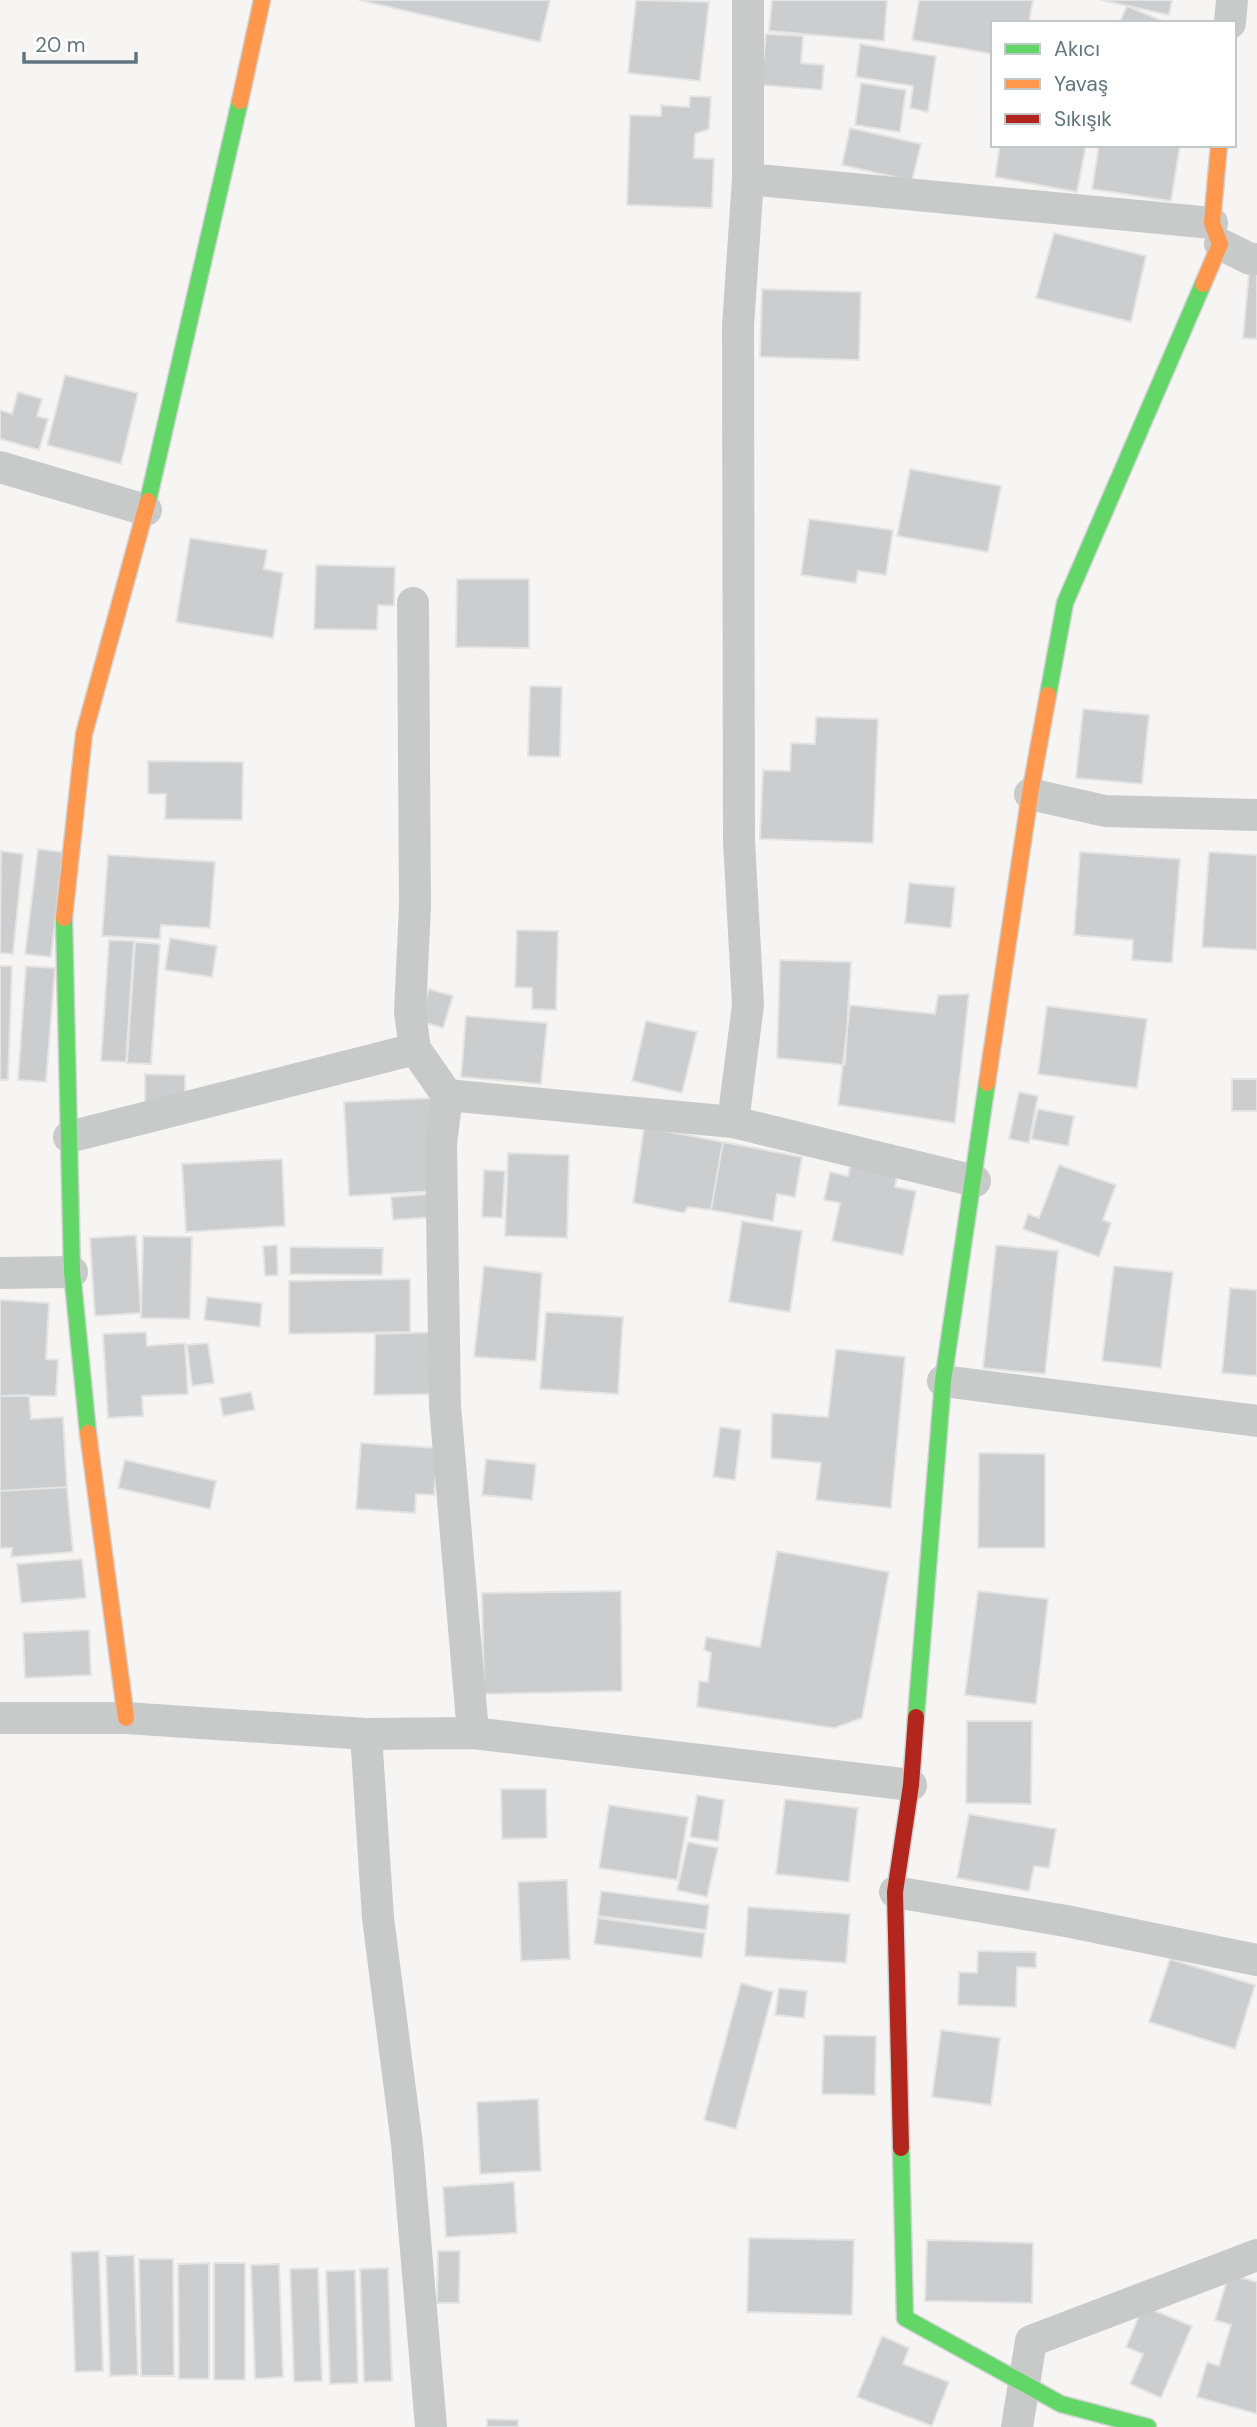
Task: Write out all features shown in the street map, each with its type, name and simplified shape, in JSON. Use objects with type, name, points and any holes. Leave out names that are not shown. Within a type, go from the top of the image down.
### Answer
[{"type":"street","points":[[126,1717],[84,1400],[72,1272],[64,916],[84,734],[146,510],[262,0]]},
{"type":"street","points":[[733,1122],[748,1005],[739,841],[738,326],[748,178],[748,0]]},
{"type":"street","points":[[1230,21],[1232,0]]},
{"type":"street","points":[[1148,2427],[1061,2403],[1024,2386],[905,2318],[895,1892],[911,1784],[943,1381],[975,1181],[1030,794],[1065,603],[1162,384],[1216,233],[1219,147]]},
{"type":"street","points":[[748,178],[1216,233],[1250,259],[1257,259]]},
{"type":"street","points":[[0,467],[146,510]]},
{"type":"street","points":[[413,603],[415,906],[410,1012],[415,1049],[447,1095],[441,1144],[445,1406],[473,1733]]},
{"type":"street","points":[[1030,794],[1105,811],[1257,815]]},
{"type":"street","points":[[69,1137],[415,1049]]},
{"type":"street","points":[[447,1095],[733,1122],[975,1181]]},
{"type":"street","points":[[0,1273],[72,1272]]},
{"type":"street","points":[[943,1381],[1257,1421]]},
{"type":"street","points":[[0,1718],[126,1717],[366,1734],[473,1733],[911,1784]]},
{"type":"street","points":[[366,1734],[378,1918],[407,2144],[431,2427]]},
{"type":"street","points":[[895,1892],[1257,1959]]},
{"type":"street","points":[[1017,2427],[1031,2341],[1257,2255]]},
{"type":"building","points":[[359,0],[550,0],[540,42]]},
{"type":"building","points":[[636,0],[709,2],[700,81],[628,73]]},
{"type":"building","points":[[772,0],[887,0],[884,41],[769,31]]},
{"type":"building","points":[[919,0],[1033,0],[1029,21],[991,21],[991,54],[912,40]]},
{"type":"building","points":[[1101,0],[1172,0],[1169,15]]},
{"type":"building","points":[[1127,6],[1162,21],[1120,21]]},
{"type":"building","points":[[766,34],[803,36],[801,63],[824,65],[822,90],[761,85]]},
{"type":"building","points":[[860,44],[936,56],[928,112],[910,108],[913,86],[856,77]]},
{"type":"building","points":[[861,83],[906,90],[900,132],[855,125]]},
{"type":"building","points":[[690,96],[711,97],[709,129],[695,134],[694,158],[714,159],[712,208],[627,205],[630,115],[661,116],[661,105],[689,107]]},
{"type":"building","points":[[850,128],[921,144],[912,181],[842,165]]},
{"type":"building","points":[[1000,147],[1086,147],[1077,192],[995,177]]},
{"type":"building","points":[[1099,147],[1180,147],[1171,201],[1092,189]]},
{"type":"building","points":[[1054,233],[1146,256],[1131,322],[1036,298]]},
{"type":"building","points":[[1249,273],[1257,273],[1257,339],[1243,338]]},
{"type":"building","points":[[762,289],[861,292],[859,360],[760,357]]},
{"type":"building","points":[[65,375],[138,393],[121,464],[47,445]]},
{"type":"building","points":[[18,392],[42,399],[37,416],[48,419],[39,450],[0,439],[0,410],[12,414]]},
{"type":"building","points":[[910,469],[1001,486],[988,552],[897,536]]},
{"type":"building","points":[[809,519],[893,530],[886,575],[858,571],[856,583],[801,575]]},
{"type":"building","points":[[190,538],[267,550],[264,569],[283,573],[273,638],[176,622]]},
{"type":"building","points":[[316,565],[395,567],[394,606],[378,605],[377,630],[314,629]]},
{"type":"building","points":[[457,579],[529,579],[529,648],[456,647]]},
{"type":"building","points":[[530,686],[562,687],[560,757],[528,756]]},
{"type":"building","points":[[1083,709],[1149,715],[1142,784],[1076,778]]},
{"type":"building","points":[[816,717],[878,719],[873,843],[760,839],[763,770],[790,771],[791,743],[815,744]]},
{"type":"building","points":[[148,761],[243,762],[242,820],[165,819],[166,794],[148,794]]},
{"type":"building","points":[[38,849],[63,852],[51,957],[25,954]]},
{"type":"building","points":[[1,851],[23,854],[13,954],[0,953]]},
{"type":"building","points":[[1080,852],[1180,859],[1172,963],[1132,960],[1133,940],[1074,935]]},
{"type":"building","points":[[1209,852],[1257,855],[1257,950],[1202,947]]},
{"type":"building","points":[[108,855],[215,862],[210,928],[161,925],[160,939],[102,936]]},
{"type":"building","points":[[909,883],[955,887],[951,928],[905,923]]},
{"type":"building","points":[[517,930],[558,931],[556,1010],[532,1009],[532,988],[515,987]]},
{"type":"building","points":[[170,938],[217,946],[212,977],[165,970]]},
{"type":"building","points":[[109,940],[134,941],[126,1062],[101,1061]]},
{"type":"building","points":[[135,942],[160,944],[151,1064],[127,1063]]},
{"type":"building","points":[[780,960],[851,962],[845,1065],[777,1058]]},
{"type":"building","points":[[0,966],[12,966],[8,1080],[0,1080]]},
{"type":"building","points":[[26,966],[55,968],[46,1082],[18,1080]]},
{"type":"building","points":[[429,989],[453,996],[443,1028],[420,1021]]},
{"type":"building","points":[[969,994],[955,1123],[838,1105],[850,1005],[935,1014],[938,995]]},
{"type":"building","points":[[1047,1006],[1147,1019],[1137,1088],[1038,1074]]},
{"type":"building","points":[[466,1016],[547,1023],[541,1084],[461,1077]]},
{"type":"building","points":[[646,1021],[697,1032],[682,1093],[632,1081]]},
{"type":"building","points":[[145,1074],[185,1075],[185,1104],[145,1103]]},
{"type":"building","points":[[1232,1079],[1257,1079],[1257,1111],[1232,1111]]},
{"type":"building","points":[[1019,1092],[1038,1096],[1029,1143],[1009,1139]]},
{"type":"building","points":[[432,1098],[436,1191],[349,1196],[344,1102]]},
{"type":"building","points":[[1038,1109],[1074,1116],[1068,1146],[1031,1139]]},
{"type":"building","points":[[644,1127],[723,1142],[711,1210],[688,1207],[684,1213],[633,1203]]},
{"type":"building","points":[[723,1142],[802,1157],[795,1197],[777,1194],[773,1221],[711,1210]]},
{"type":"building","points":[[508,1153],[569,1155],[567,1238],[505,1236]]},
{"type":"building","points":[[282,1159],[285,1226],[186,1232],[182,1164]]},
{"type":"building","points":[[851,1162],[898,1172],[895,1187],[916,1191],[903,1255],[832,1241],[840,1203],[824,1200],[830,1172],[848,1176]]},
{"type":"building","points":[[1059,1165],[1116,1185],[1103,1220],[1111,1223],[1099,1257],[1023,1229],[1028,1214],[1039,1218]]},
{"type":"building","points":[[484,1170],[505,1171],[502,1218],[482,1217]]},
{"type":"building","points":[[435,1194],[436,1217],[393,1220],[391,1197]]},
{"type":"building","points":[[742,1221],[802,1231],[790,1312],[729,1302]]},
{"type":"building","points":[[136,1235],[141,1313],[95,1316],[90,1238]]},
{"type":"building","points":[[143,1236],[192,1237],[190,1319],[141,1318]]},
{"type":"building","points":[[277,1245],[278,1275],[265,1276],[263,1246]]},
{"type":"building","points":[[996,1245],[1058,1251],[1045,1374],[983,1368]]},
{"type":"building","points":[[290,1247],[383,1248],[382,1275],[290,1274]]},
{"type":"building","points":[[484,1266],[542,1273],[536,1361],[474,1357]]},
{"type":"building","points":[[1114,1266],[1173,1272],[1161,1368],[1102,1361]]},
{"type":"building","points":[[410,1279],[410,1332],[289,1334],[289,1281]]},
{"type":"building","points":[[1230,1288],[1257,1290],[1257,1376],[1222,1373]]},
{"type":"building","points":[[207,1297],[262,1303],[260,1327],[204,1320]]},
{"type":"building","points":[[0,1300],[49,1303],[46,1359],[58,1360],[56,1396],[0,1396]]},
{"type":"building","points":[[546,1312],[623,1317],[618,1394],[540,1389]]},
{"type":"building","points":[[146,1332],[147,1346],[185,1343],[188,1394],[142,1396],[143,1416],[108,1418],[103,1334]]},
{"type":"building","points":[[439,1332],[439,1394],[374,1395],[375,1334]]},
{"type":"building","points":[[208,1343],[214,1383],[192,1386],[187,1345]]},
{"type":"building","points":[[836,1349],[905,1357],[891,1508],[816,1500],[821,1463],[771,1458],[772,1413],[828,1417]]},
{"type":"building","points":[[251,1392],[255,1410],[223,1416],[220,1398]]},
{"type":"building","points":[[29,1395],[31,1419],[63,1417],[67,1487],[0,1491],[0,1396]]},
{"type":"building","points":[[720,1427],[741,1430],[735,1480],[713,1477]]},
{"type":"building","points":[[361,1443],[438,1448],[434,1495],[416,1494],[415,1513],[356,1509]]},
{"type":"building","points":[[979,1453],[1045,1454],[1045,1548],[978,1548]]},
{"type":"building","points":[[486,1459],[536,1464],[532,1500],[482,1495]]},
{"type":"building","points":[[125,1460],[216,1481],[210,1509],[118,1488]]},
{"type":"building","points":[[67,1487],[73,1552],[11,1557],[12,1548],[0,1548],[0,1491]]},
{"type":"building","points":[[777,1551],[889,1572],[862,1718],[834,1728],[697,1707],[699,1681],[708,1682],[711,1653],[704,1650],[706,1637],[760,1647]]},
{"type":"building","points":[[82,1559],[86,1598],[21,1603],[17,1564]]},
{"type":"building","points":[[621,1591],[622,1691],[484,1694],[482,1593]]},
{"type":"building","points":[[978,1591],[1048,1599],[1036,1704],[965,1695]]},
{"type":"building","points":[[89,1630],[91,1675],[25,1678],[23,1633]]},
{"type":"building","points":[[967,1721],[1032,1721],[1031,1804],[966,1803]]},
{"type":"building","points":[[501,1789],[546,1789],[547,1838],[502,1839]]},
{"type":"building","points":[[697,1795],[724,1800],[718,1841],[690,1837]]},
{"type":"building","points":[[785,1799],[858,1808],[849,1882],[776,1874]]},
{"type":"building","points":[[609,1805],[688,1817],[677,1880],[599,1868]]},
{"type":"building","points":[[969,1814],[1056,1829],[1049,1868],[1034,1866],[1029,1891],[957,1878]]},
{"type":"building","points":[[688,1842],[718,1848],[707,1897],[677,1890]]},
{"type":"building","points":[[567,1880],[570,1959],[521,1961],[518,1882]]},
{"type":"building","points":[[601,1891],[709,1905],[706,1930],[598,1916]]},
{"type":"building","points":[[748,1907],[850,1914],[846,1963],[745,1956]]},
{"type":"building","points":[[598,1918],[705,1933],[702,1958],[594,1944]]},
{"type":"building","points":[[978,1951],[1036,1952],[1036,1968],[1017,1967],[1016,2007],[958,2005],[959,1972],[977,1973]]},
{"type":"building","points":[[1170,1959],[1255,1985],[1235,2049],[1149,2022]]},
{"type":"building","points":[[741,1983],[773,1992],[736,2129],[704,2120]]},
{"type":"building","points":[[779,1988],[807,1991],[804,2018],[775,2015]]},
{"type":"building","points":[[941,2030],[1000,2038],[991,2105],[932,2097]]},
{"type":"building","points":[[824,2035],[876,2036],[875,2095],[822,2094]]},
{"type":"building","points":[[538,2099],[541,2171],[480,2174],[477,2102]]},
{"type":"building","points":[[514,2182],[517,2233],[446,2237],[443,2187]]},
{"type":"building","points":[[749,2238],[854,2240],[852,2315],[747,2312]]},
{"type":"building","points":[[927,2240],[1033,2243],[1032,2303],[925,2301]]},
{"type":"building","points":[[99,2251],[103,2371],[75,2372],[71,2252]]},
{"type":"building","points":[[438,2251],[460,2251],[459,2303],[437,2303]]},
{"type":"building","points":[[134,2255],[138,2375],[110,2376],[106,2256]]},
{"type":"building","points":[[139,2259],[173,2259],[174,2376],[141,2376]]},
{"type":"building","points":[[209,2263],[209,2379],[179,2379],[178,2264]]},
{"type":"building","points":[[214,2263],[245,2263],[245,2380],[214,2380]]},
{"type":"building","points":[[279,2264],[283,2377],[255,2379],[251,2265]]},
{"type":"building","points":[[318,2268],[322,2381],[294,2382],[290,2269]]},
{"type":"building","points":[[388,2268],[392,2381],[364,2382],[360,2269]]},
{"type":"building","points":[[355,2270],[358,2383],[330,2384],[326,2271]]},
{"type":"building","points":[[1229,2274],[1257,2282],[1257,2414],[1197,2397],[1207,2362],[1219,2366],[1231,2325],[1215,2320]]},
{"type":"building","points":[[1143,2306],[1192,2326],[1161,2398],[1130,2384],[1143,2354],[1126,2347]]},
{"type":"building","points":[[882,2336],[909,2348],[903,2364],[949,2382],[932,2426],[857,2397]]},
{"type":"building","points":[[487,2419],[518,2420],[518,2427],[487,2427]]},
{"type":"traffic: fast","points":[[148,501],[240,101]]},
{"type":"traffic: fast","points":[[1048,695],[1065,603],[1203,284]]},
{"type":"traffic: fast","points":[[64,918],[72,1272],[88,1433]]},
{"type":"traffic: fast","points":[[916,1717],[943,1381],[987,1083]]},
{"type":"traffic: fast","points":[[901,2148],[905,2318],[1061,2404],[1148,2427]]},
{"type":"traffic: slow","points":[[240,101],[262,0]]},
{"type":"traffic: slow","points":[[1203,284],[1220,244],[1212,223],[1219,147]]},
{"type":"traffic: slow","points":[[64,918],[84,734],[148,501]]},
{"type":"traffic: slow","points":[[987,1083],[1030,794],[1048,695]]},
{"type":"traffic: slow","points":[[88,1433],[126,1718]]},
{"type":"traffic: jam","points":[[901,2148],[895,1892],[911,1785],[916,1717]]}]
